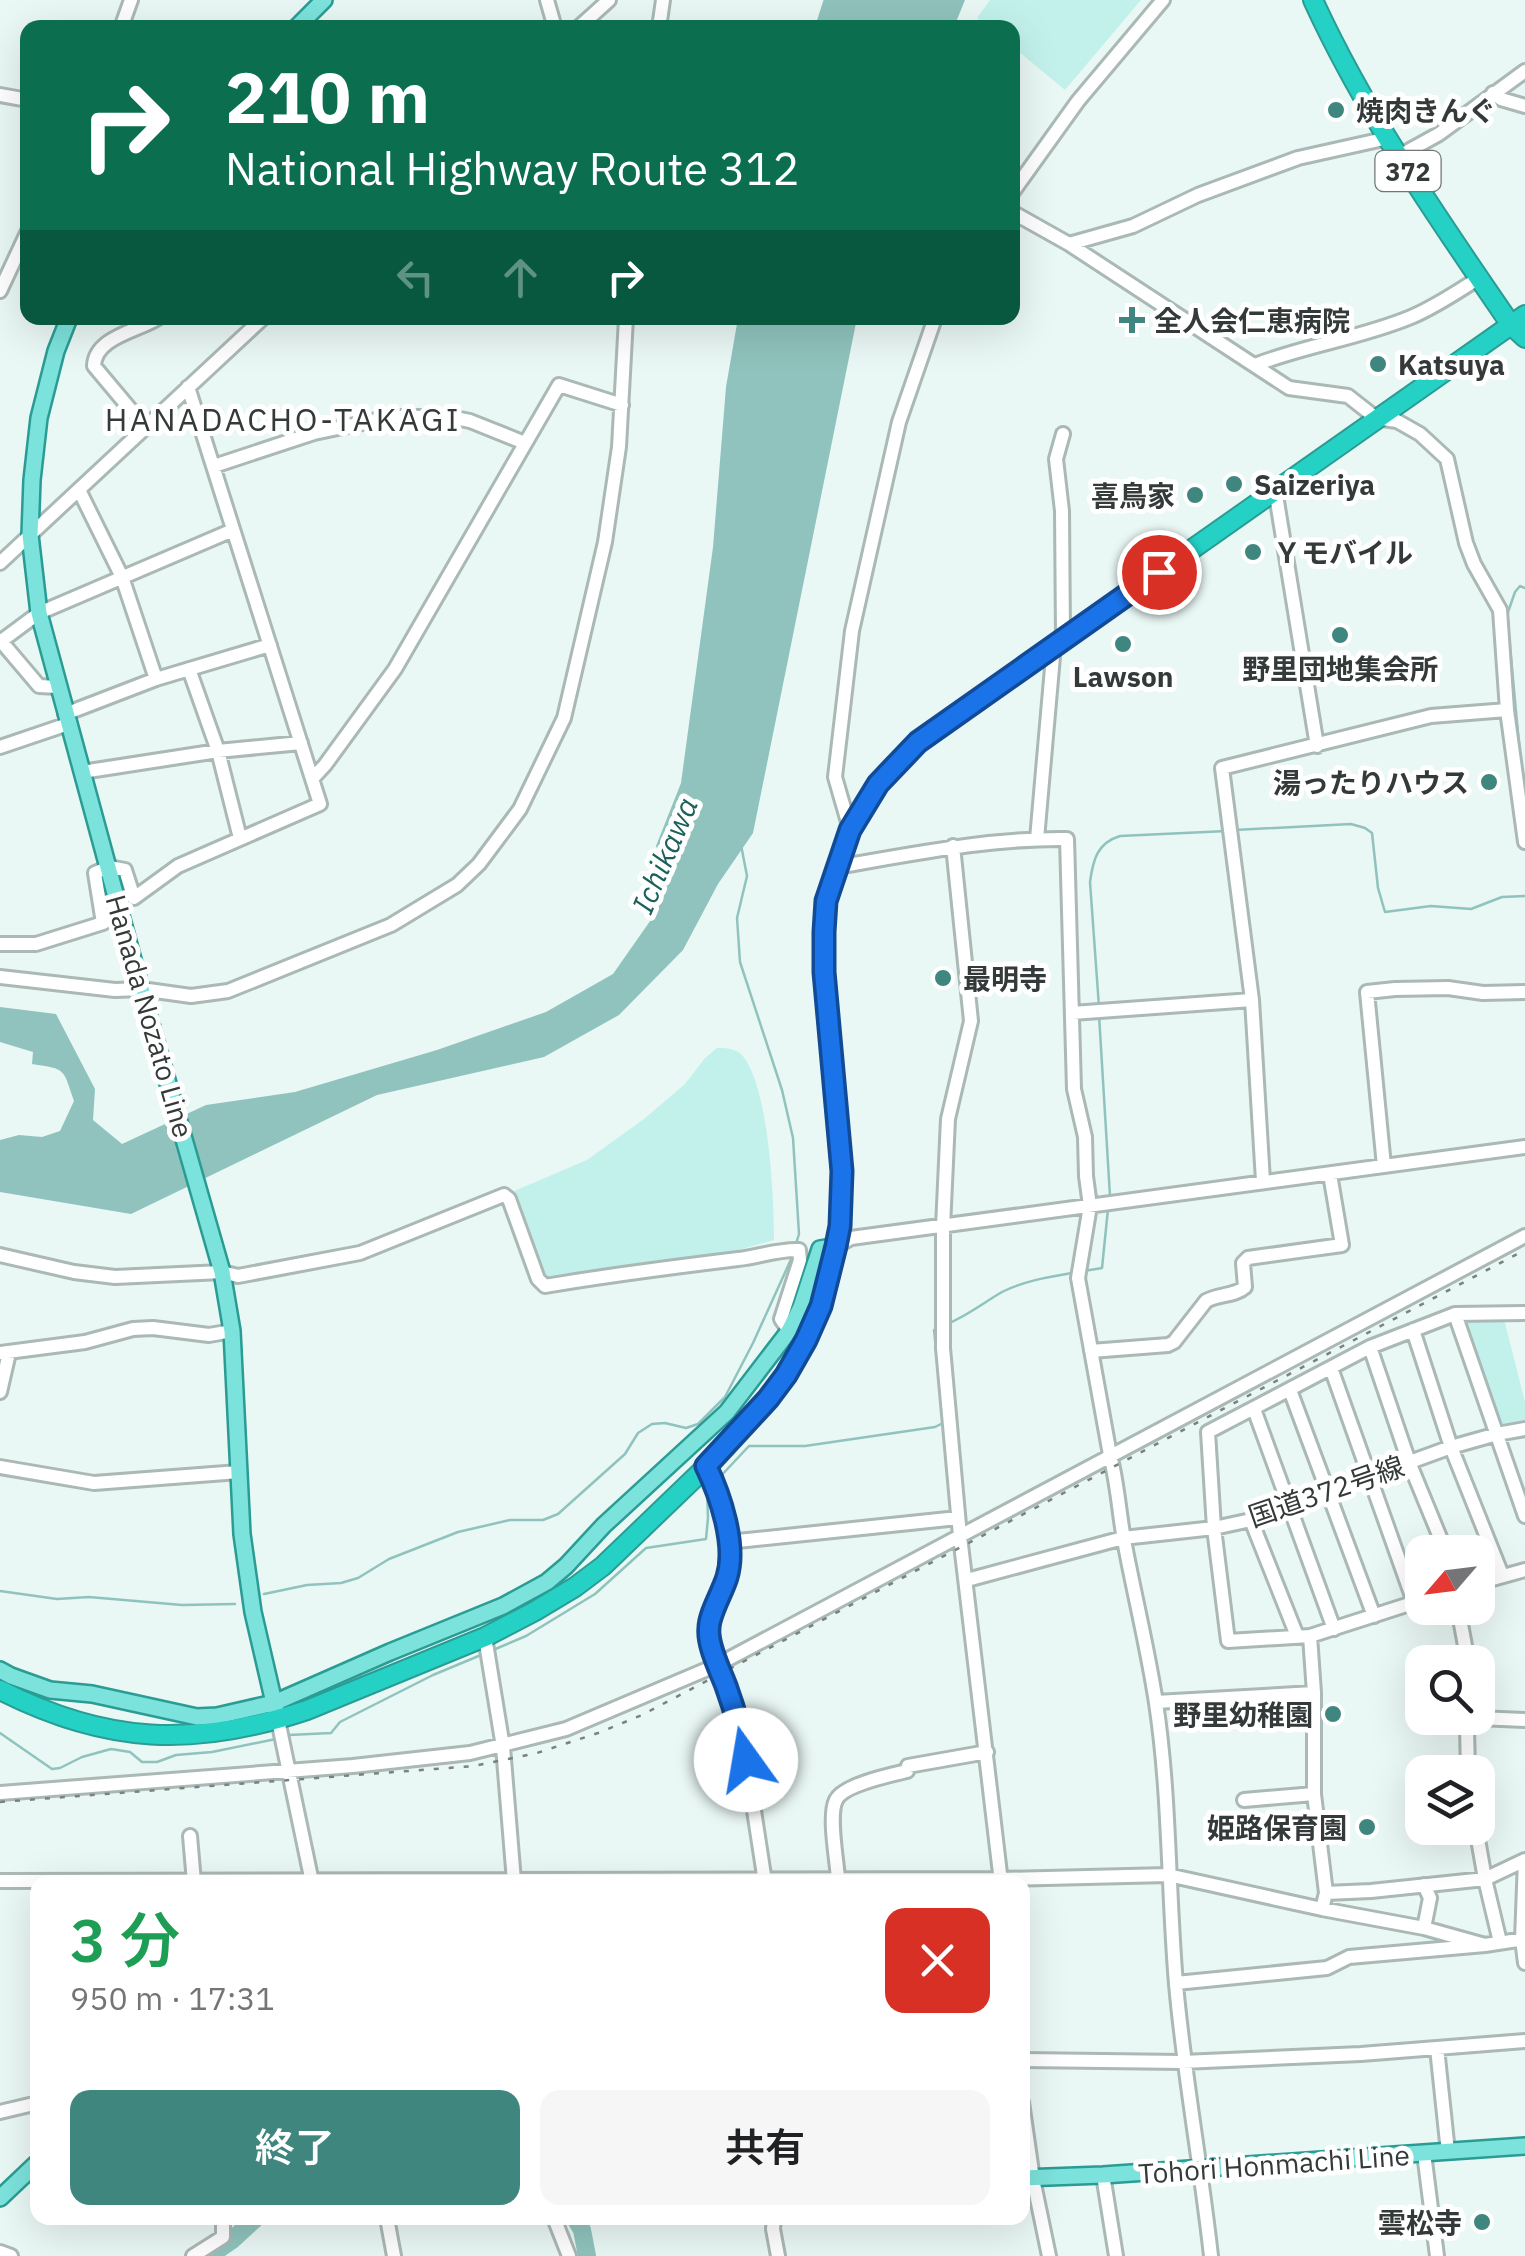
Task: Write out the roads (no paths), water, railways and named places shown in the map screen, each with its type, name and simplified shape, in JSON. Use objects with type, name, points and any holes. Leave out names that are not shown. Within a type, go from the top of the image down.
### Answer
[{"type":"highway","name":"372","points":[[1313,3],[1399,156],[1479,278],[1520,326]]},
{"type":"highway","points":[[0,1690],[68,1720],[115,1732],[163,1736],[217,1734],[484,1637],[536,1611],[603,1566],[768,1399],[806,1340],[821,1306],[840,1226],[842,1171],[824,972],[826,901],[850,830],[878,784],[918,742],[1376,418],[1520,326]]},
{"type":"main road","points":[[304,20],[324,0]]},
{"type":"main road","name":"Hanada Nozato Line","points":[[65,325],[40,418],[32,480],[30,535],[39,614],[221,1266],[232,1332],[242,1534],[253,1612],[276,1712]]},
{"type":"main road","points":[[0,1670],[50,1690],[92,1694],[197,1718],[276,1712],[390,1652],[503,1606],[548,1582],[727,1412],[789,1331],[820,1250],[836,1246]]},
{"type":"main road","name":"Tohori Honmachi Line","points":[[1030,2178],[1525,2146]]},
{"type":"main road","points":[[0,2198],[30,2170]]},
{"type":"street","points":[[587,20],[608,0]]},
{"type":"street","points":[[1020,183],[1078,101],[1162,0]]},
{"type":"street","points":[[1399,156],[1439,134],[1525,70]]},
{"type":"street","points":[[1493,94],[1525,106]]},
{"type":"street","points":[[1068,244],[1133,226],[1198,194],[1298,158],[1388,138]]},
{"type":"street","points":[[1020,217],[1290,388],[1348,396],[1376,418],[1397,421],[1420,434],[1448,459],[1466,544],[1500,610],[1507,710],[1525,842]]},
{"type":"street","points":[[0,291],[20,248]]},
{"type":"street","points":[[1255,365],[1409,318],[1479,278]]},
{"type":"street","points":[[144,325],[104,346],[94,357],[94,366],[146,428]]},
{"type":"street","points":[[0,563],[256,325]]},
{"type":"street","points":[[0,976],[143,995],[228,992],[391,925],[457,885],[479,864],[520,809],[564,718],[605,542],[619,447],[626,325]]},
{"type":"street","points":[[850,830],[835,777],[852,632],[899,422],[934,325]]},
{"type":"street","points":[[313,778],[395,669],[559,385],[622,406]]},
{"type":"street","points":[[0,944],[36,944],[103,923],[94,873],[109,867],[124,870],[134,898],[178,866],[320,804],[188,388]]},
{"type":"street","points":[[214,466],[314,433],[391,417],[460,419],[525,443]]},
{"type":"street","points":[[1038,839],[1059,642],[1062,511],[1056,459],[1064,434]]},
{"type":"street","points":[[1275,489],[1318,746]]},
{"type":"street","points":[[79,490],[122,577],[156,679]]},
{"type":"street","points":[[57,686],[38,686],[0,641],[39,614],[233,530]]},
{"type":"street","points":[[0,748],[156,679],[270,644]]},
{"type":"street","points":[[189,668],[218,752],[240,838]]},
{"type":"street","points":[[1263,1181],[1252,1000],[1222,768],[1431,716],[1507,710]]},
{"type":"street","points":[[82,772],[301,743]]},
{"type":"street","points":[[836,868],[954,846],[1068,839],[1074,1089],[1085,1137],[1090,1206],[1078,1278],[1156,1702],[1183,2062],[1212,2256]]},
{"type":"street","points":[[954,846],[971,1022],[950,1105],[943,1227],[943,1348],[958,1518],[1000,1875]]},
{"type":"street","points":[[1384,1166],[1367,992],[1395,988],[1525,992]]},
{"type":"street","points":[[1072,1013],[1252,1000]]},
{"type":"street","points":[[836,1246],[851,1238],[1525,1146]]},
{"type":"street","points":[[1091,1351],[1174,1342],[1206,1301],[1245,1287],[1243,1263],[1248,1258],[1342,1245],[1330,1174]]},
{"type":"street","points":[[0,1254],[74,1272],[115,1277],[172,1276],[221,1266],[238,1276],[360,1253],[504,1195],[509,1199],[538,1279],[545,1286],[746,1258],[782,1249],[799,1250],[800,1260],[781,1319],[789,1331]]},
{"type":"street","points":[[0,1793],[470,1753],[566,1729],[717,1665],[1525,1236]]},
{"type":"street","points":[[1405,1605],[1304,1636],[1228,1641],[1214,1528],[1208,1432],[1370,1347],[1413,1330],[1456,1314],[1525,1313]]},
{"type":"street","points":[[1456,1314],[1525,1516]]},
{"type":"street","points":[[0,1392],[4,1353],[84,1342],[133,1329],[208,1335],[232,1332]]},
{"type":"street","points":[[1413,1330],[1451,1448],[1502,1575]]},
{"type":"street","points":[[1370,1347],[1409,1462],[1439,1535]]},
{"type":"street","points":[[1331,1368],[1405,1568]]},
{"type":"street","points":[[1290,1390],[1374,1616]]},
{"type":"street","points":[[1254,1409],[1334,1629]]},
{"type":"street","name":"国道372号線","points":[[967,1580],[1123,1538],[1251,1520],[1451,1448],[1525,1429]]},
{"type":"street","points":[[706,1466],[719,1492],[729,1572],[708,1628],[743,1738],[765,1875]]},
{"type":"street","points":[[0,1467],[94,1483],[239,1472]]},
{"type":"street","points":[[728,1542],[958,1518]]},
{"type":"street","points":[[1251,1520],[1304,1636],[1314,1692],[1314,1794],[1326,1893],[1322,1909]]},
{"type":"street","points":[[1495,1577],[1525,1570]]},
{"type":"street","points":[[484,1637],[503,1746],[514,1875]]},
{"type":"street","points":[[1156,1702],[1314,1692]]},
{"type":"street","points":[[276,1712],[311,1875]]},
{"type":"street","points":[[1495,1719],[1525,1720]]},
{"type":"street","points":[[838,1875],[834,1823],[837,1796],[907,1770],[908,1766],[987,1752]]},
{"type":"street","points":[[1244,1800],[1314,1794]]},
{"type":"street","points":[[190,1836],[193,1875]]},
{"type":"street","points":[[1479,1845],[1500,1942]]},
{"type":"street","points":[[1326,1893],[1485,1878],[1525,1860],[1525,1962]]},
{"type":"street","points":[[1030,1880],[1168,1875],[1424,1928],[1485,1945]]},
{"type":"street","points":[[0,1881],[30,1881]]},
{"type":"street","points":[[1424,1885],[1430,1898],[1424,1928]]},
{"type":"street","points":[[1176,1983],[1327,1968],[1349,1957],[1524,1939]]},
{"type":"street","points":[[1030,2060],[1183,2062],[1525,2041]]},
{"type":"street","points":[[1437,2048],[1448,2152]]},
{"type":"street","points":[[0,2112],[30,2106]]},
{"type":"street","points":[[1424,2153],[1437,2256]]},
{"type":"street","points":[[1102,2176],[1116,2256]]},
{"type":"street","points":[[1030,2185],[1049,2256]]},
{"type":"street","points":[[192,2256],[223,2236],[224,2225]]},
{"type":"street","points":[[388,2225],[394,2256]]},
{"type":"street","points":[[557,2225],[569,2256]]},
{"type":"street","points":[[773,2225],[778,2256]]},
{"type":"street","points":[[0,2252],[11,2256]]},
{"type":"water","points":[[838,0],[965,0],[957,20],[831,20]]},
{"type":"water","points":[[737,325],[856,325],[753,833],[718,884],[683,950],[619,1015],[544,1057],[377,1095],[131,1214],[0,1192],[0,1140],[19,1135],[42,1137],[60,1131],[74,1101],[62,1072],[32,1064],[33,1052],[0,1042],[0,1007],[56,1014],[95,1089],[93,1120],[122,1144],[206,1105],[295,1092],[437,1050],[546,1012],[613,974],[655,914],[663,865],[656,846],[681,783],[713,547],[726,387]]},
{"type":"waterway","name":"Ichikawa","points":[[827,20],[833,0]]},
{"type":"waterway","points":[[1521,765],[1507,615],[1515,592],[1520,586],[1525,588]]},
{"type":"waterway","points":[[1235,830],[1351,824],[1365,828],[1372,833],[1378,888],[1385,912],[1431,906],[1471,909],[1502,897],[1525,896]]},
{"type":"waterway","points":[[1099,1007],[1090,882],[1101,848],[1120,836],[1227,831]]},
{"type":"waterway","points":[[741,845],[747,876],[737,918],[740,962],[782,1090],[793,1138],[799,1234],[795,1247]]},
{"type":"waterway","points":[[1099,1015],[1110,1196]]},
{"type":"waterway","points":[[1084,1271],[1102,1268],[1108,1209]]},
{"type":"waterway","points":[[264,1594],[341,1583],[458,1532],[510,1520],[543,1520],[558,1514],[625,1454],[638,1433],[652,1424],[686,1428],[698,1424],[725,1397],[793,1255]]},
{"type":"waterway","points":[[947,1324],[1010,1288],[1072,1273]]},
{"type":"waterway","points":[[939,1327],[934,1330],[939,1376]]},
{"type":"waterway","points":[[718,1479],[749,1446],[805,1446],[943,1423]]},
{"type":"waterway","points":[[493,1650],[526,1636],[595,1594],[646,1548],[706,1539],[707,1490],[712,1485]]},
{"type":"waterway","points":[[0,1591],[57,1599],[235,1604]]},
{"type":"waterway","points":[[289,1735],[331,1733],[340,1722],[481,1655]]},
{"type":"waterway","points":[[0,1733],[52,1769],[111,1749],[130,1752],[142,1762],[157,1762],[176,1755],[276,1739]]},
{"type":"waterway","points":[[209,2256],[248,2225]]},
{"type":"waterway","points":[[579,2225],[587,2256]]},
{"type":"railway","points":[[0,1802],[474,1766],[537,1753],[598,1733],[642,1715],[1525,1250]]},
{"type":"place","name":"焼肉きんぐ","points":[[1336,110]]},
{"type":"place","name":"全人会仁恵病院","points":[[1132,320]]},
{"type":"place","name":"Katsuya","points":[[1378,364]]},
{"type":"place","name":"Saizeriya","points":[[1234,484]]},
{"type":"place","name":"喜鳥家","points":[[1195,495]]},
{"type":"place","name":"Ｙモバイル","points":[[1253,552]]},
{"type":"place","name":"野里団地集会所","points":[[1340,635]]},
{"type":"place","name":"Lawson","points":[[1123,644]]},
{"type":"place","name":"湯ったりハウス","points":[[1489,782]]},
{"type":"place","name":"最明寺","points":[[943,978]]},
{"type":"place","name":"野里幼稚園","points":[[1333,1714]]},
{"type":"place","name":"姫路保育園","points":[[1367,1827]]},
{"type":"place","name":"雲松寺","points":[[1482,2222]]},
{"type":"district","name":"HANADACHO-TAKAGI","points":[[283,419]]}]
